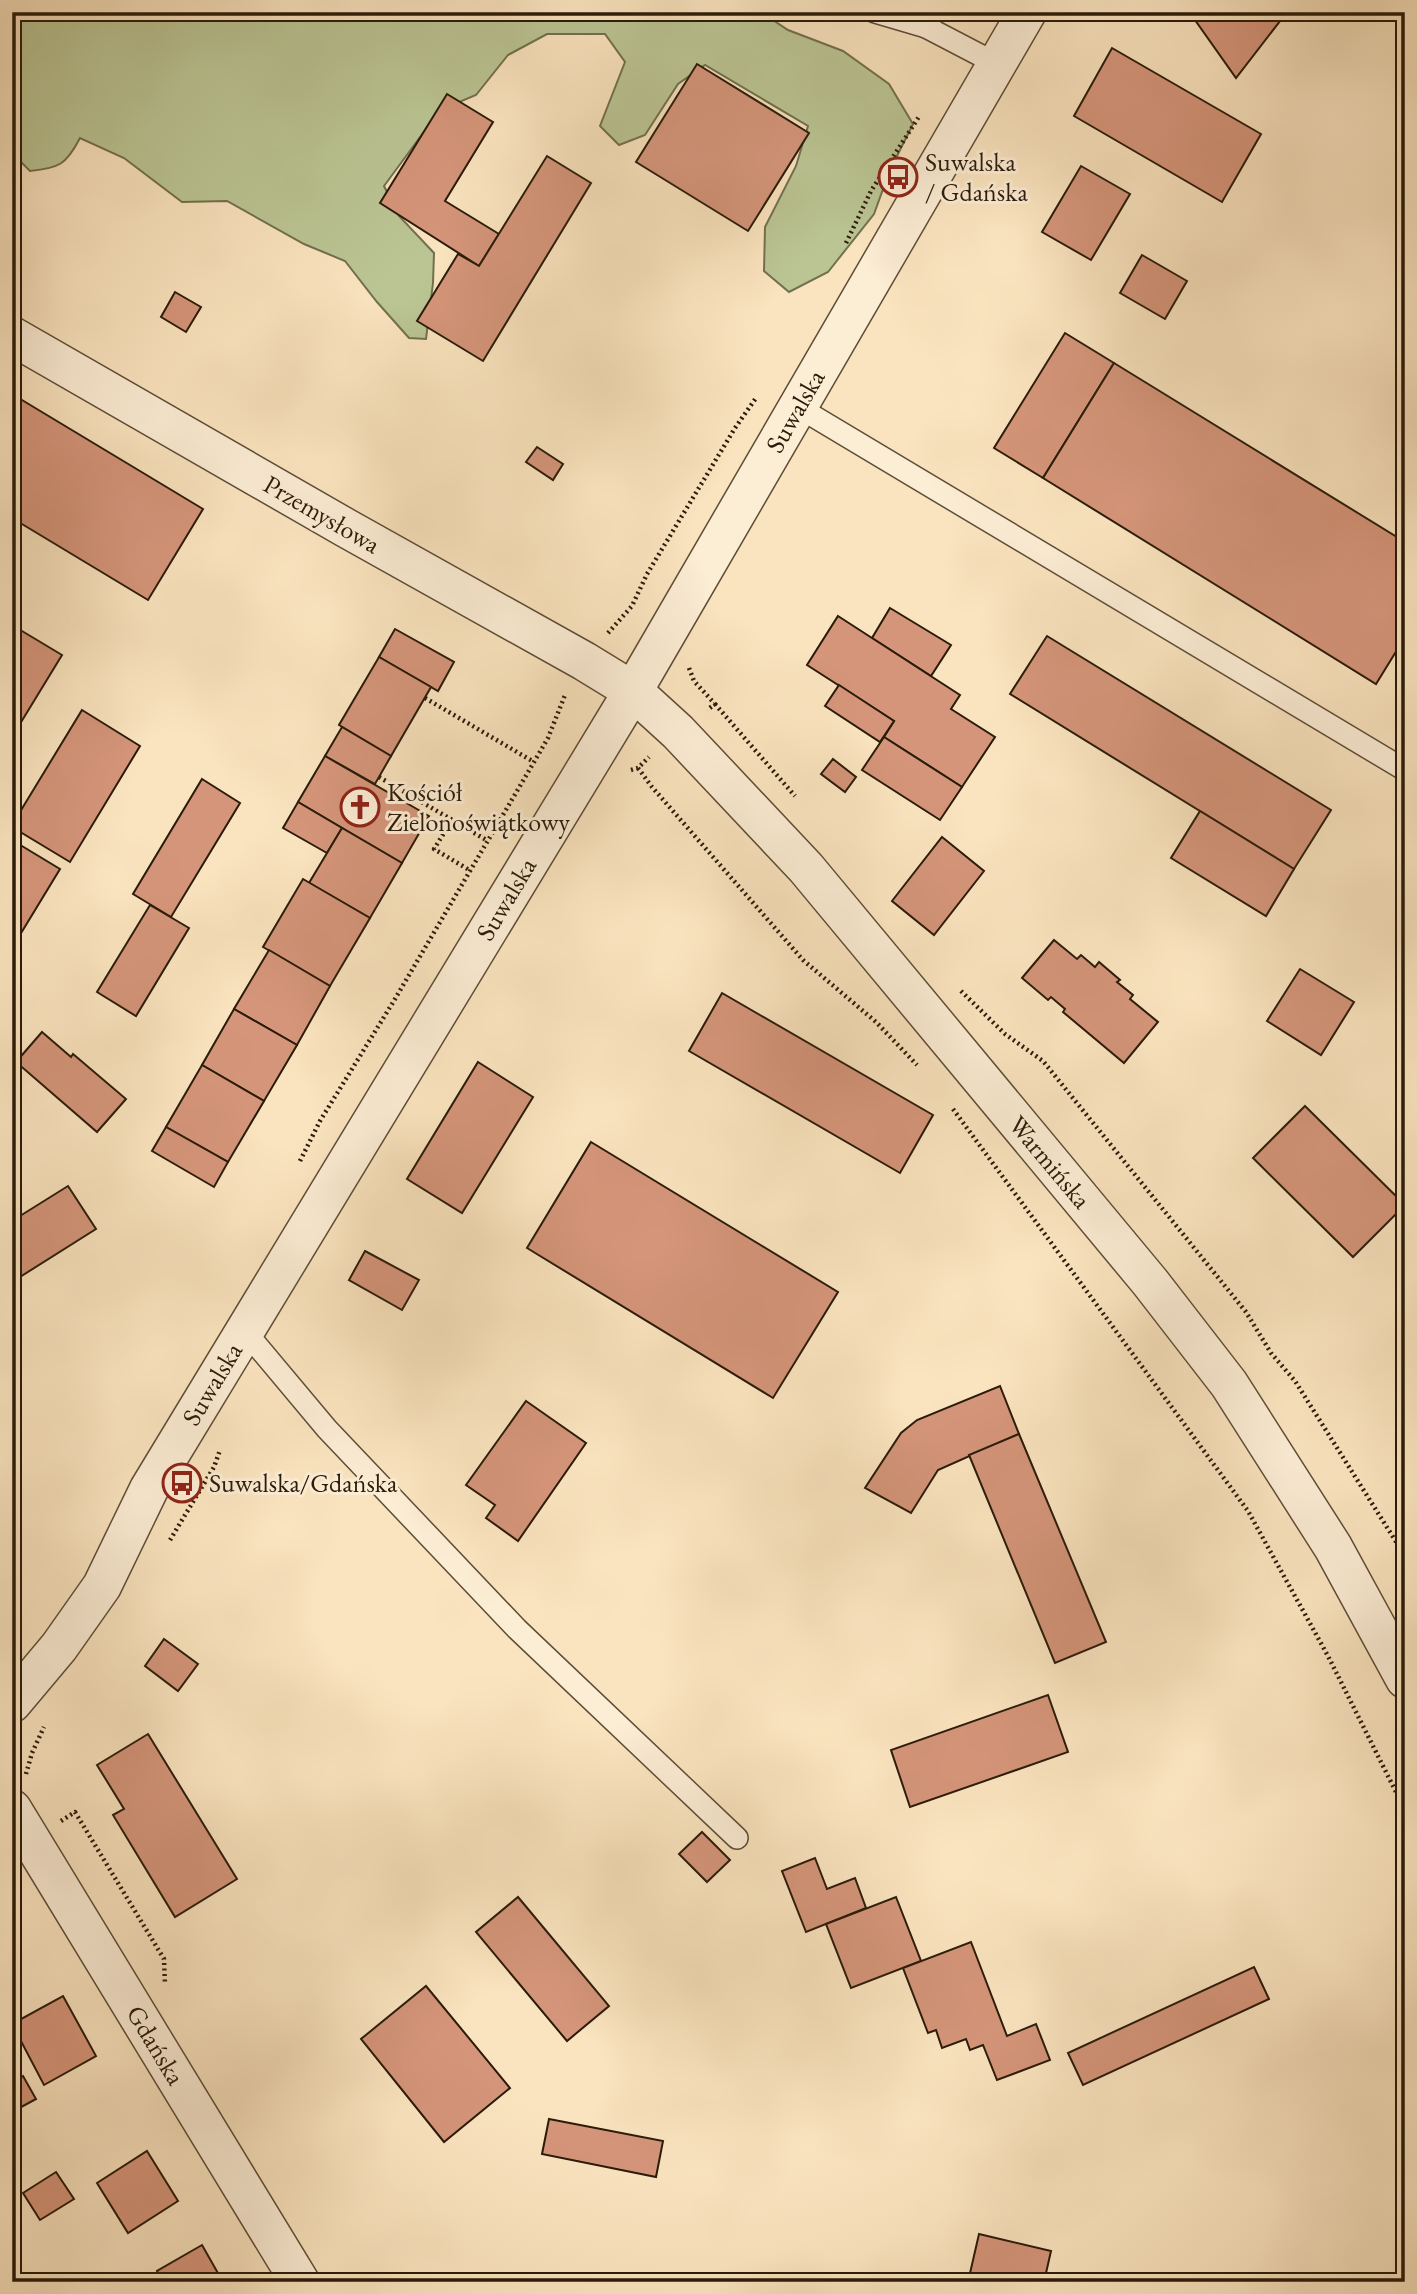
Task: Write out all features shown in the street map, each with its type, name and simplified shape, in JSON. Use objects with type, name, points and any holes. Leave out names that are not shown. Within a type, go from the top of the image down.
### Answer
[{"type":"street","name":"Suwalska","points":[[12,1703],[59,1647],[102,1586],[149,1489],[633,691],[1027,12]]},
{"type":"street","name":"Przemysłowa","points":[[12,336],[633,691]]},
{"type":"street","name":"Warmińska","points":[[633,691],[678,732],[806,868],[1150,1282],[1229,1384],[1251,1418],[1333,1547],[1405,1679]]},
{"type":"street","name":"Gdańska","points":[[12,1808],[300,2282]]},
{"type":"lane","points":[[875,12],[930,20],[997,64]]},
{"type":"lane","points":[[798,407],[1405,770]]},
{"type":"lane","points":[[244,1330],[327,1429],[517,1629],[737,1838]]},
{"type":"path","points":[[843,249],[871,191],[925,107]]},
{"type":"path","points":[[510,803],[548,738],[565,695],[584,661],[632,606],[648,573],[735,428],[762,390]]},
{"type":"path","points":[[425,698],[534,762]]},
{"type":"path","points":[[715,704],[795,796]]},
{"type":"path","points":[[638,768],[803,960],[876,1022],[919,1068]]},
{"type":"path","points":[[379,777],[488,841]]},
{"type":"path","points":[[422,812],[426,804]]},
{"type":"path","points":[[452,820],[434,849],[471,871]]},
{"type":"path","points":[[957,987],[1005,1034],[1043,1061],[1246,1312],[1271,1353],[1295,1381],[1405,1556]]},
{"type":"path","points":[[951,1107],[1248,1511],[1328,1656],[1405,1810]]},
{"type":"green space","points":[[12,12],[761,12],[788,30],[843,51],[889,84],[913,124],[890,170],[874,214],[828,272],[789,292],[764,271],[765,227],[796,166],[808,126],[705,65],[678,84],[645,135],[619,145],[600,126],[625,62],[605,34],[547,34],[508,55],[476,95],[440,110],[384,186],[399,216],[434,253],[426,339],[409,338],[345,261],[304,244],[227,201],[182,202],[124,158],[80,138],[61,164],[30,171],[12,153]]},
{"type":"building","points":[[1201,12],[1287,12],[1236,78],[1195,20]]},
{"type":"building","points":[[1112,48],[1261,134],[1222,202],[1074,116]]},
{"type":"building","points":[[697,64],[809,133],[748,231],[636,162]]},
{"type":"building","points":[[447,94],[493,122],[445,201],[499,234],[479,266],[380,203]]},
{"type":"building","points":[[547,156],[591,183],[483,361],[417,321],[458,254],[479,266]]},
{"type":"building","points":[[1081,166],[1130,194],[1091,260],[1042,232]]},
{"type":"building","points":[[1142,255],[1187,281],[1165,319],[1120,293]]},
{"type":"building","points":[[175,292],[201,307],[186,332],[161,317]]},
{"type":"building","points":[[1065,333],[1114,363],[1043,478],[994,448]]},
{"type":"building","points":[[1114,363],[1405,542],[1405,637],[1376,684],[1043,478]]},
{"type":"building","points":[[12,394],[203,509],[148,600],[12,518]]},
{"type":"building","points":[[537,447],[563,464],[553,480],[526,462]]},
{"type":"building","points":[[890,608],[951,645],[931,676],[872,638]]},
{"type":"building","points":[[838,616],[960,695],[951,709],[995,737],[962,787],[884,737],[894,721],[807,665]]},
{"type":"building","points":[[12,625],[62,655],[12,737]]},
{"type":"building","points":[[395,629],[454,662],[438,691],[379,657]]},
{"type":"building","points":[[1047,636],[1331,810],[1294,869],[1010,694]]},
{"type":"building","points":[[379,657],[431,687],[391,756],[339,725]]},
{"type":"building","points":[[839,685],[894,721],[880,742],[825,706]]},
{"type":"building","points":[[82,710],[140,746],[70,862],[12,825]]},
{"type":"building","points":[[342,727],[391,756],[375,784],[325,756]]},
{"type":"building","points":[[884,737],[962,787],[940,820],[862,770]]},
{"type":"building","name":"Kościół Zielonoświątkowy","points":[[325,756],[429,816],[402,863],[298,802]]},
{"type":"building","points":[[833,759],[856,777],[845,792],[821,774]]},
{"type":"building","points":[[202,779],[240,803],[171,917],[133,894]]},
{"type":"building","points":[[298,802],[342,828],[327,853],[283,828]]},
{"type":"building","points":[[1200,811],[1294,869],[1266,916],[1171,858]]},
{"type":"building","points":[[342,828],[402,863],[370,918],[309,883]]},
{"type":"building","points":[[942,837],[984,871],[934,935],[892,901]]},
{"type":"building","points":[[12,840],[60,869],[12,948]]},
{"type":"building","points":[[303,879],[370,918],[330,986],[263,947]]},
{"type":"building","points":[[150,905],[189,928],[136,1016],[97,992]]},
{"type":"building","points":[[1054,940],[1077,959],[1081,955],[1095,967],[1099,962],[1133,995],[1130,999],[1158,1022],[1124,1063],[1063,1012],[1065,1009],[1051,997],[1048,1000],[1022,978]]},
{"type":"building","points":[[269,950],[330,986],[297,1045],[234,1009]]},
{"type":"building","points":[[1300,969],[1354,1002],[1321,1055],[1267,1021]]},
{"type":"building","points":[[722,993],[933,1115],[900,1173],[689,1051]]},
{"type":"building","points":[[234,1009],[297,1045],[264,1101],[202,1065]]},
{"type":"building","points":[[42,1032],[71,1057],[73,1054],[126,1099],[97,1132],[16,1062]]},
{"type":"building","points":[[478,1062],[533,1097],[462,1213],[407,1179]]},
{"type":"building","points":[[202,1065],[264,1101],[228,1162],[166,1127]]},
{"type":"building","points":[[1305,1106],[1405,1205],[1353,1257],[1253,1158]]},
{"type":"building","points":[[166,1127],[228,1162],[214,1187],[152,1151]]},
{"type":"building","points":[[591,1142],[838,1292],[773,1398],[527,1248]]},
{"type":"building","points":[[68,1186],[96,1229],[12,1282],[12,1221]]},
{"type":"building","points":[[365,1251],[419,1280],[402,1310],[349,1280]]},
{"type":"building","points":[[1000,1386],[1019,1434],[938,1470],[911,1513],[865,1488],[901,1433],[917,1420]]},
{"type":"building","points":[[526,1401],[586,1443],[518,1541],[486,1518],[495,1505],[466,1485]]},
{"type":"building","points":[[1019,1434],[1106,1642],[1055,1663],[969,1455]]},
{"type":"building","points":[[164,1639],[198,1664],[178,1691],[145,1666]]},
{"type":"building","points":[[1048,1695],[1068,1752],[910,1807],[891,1750]]},
{"type":"building","points":[[148,1734],[237,1879],[175,1917],[113,1815],[124,1809],[97,1765]]},
{"type":"building","points":[[702,1832],[730,1860],[707,1882],[679,1854]]},
{"type":"building","points":[[815,1858],[827,1889],[855,1878],[866,1908],[806,1932],[782,1871]]},
{"type":"building","points":[[518,1897],[609,2006],[567,2041],[476,1932]]},
{"type":"building","points":[[896,1897],[921,1961],[851,1988],[826,1924]]},
{"type":"building","points":[[971,1942],[1007,2036],[1036,2024],[1050,2060],[997,2080],[983,2045],[970,2050],[966,2039],[942,2048],[936,2030],[928,2033],[903,1968]]},
{"type":"building","points":[[1254,1967],[1269,1999],[1083,2085],[1068,2053]]},
{"type":"building","points":[[426,1986],[510,2088],[444,2142],[361,2039]]},
{"type":"building","points":[[63,1996],[96,2056],[44,2085],[12,2024]]},
{"type":"building","points":[[23,2076],[36,2099],[12,2112],[12,2082]]},
{"type":"building","points":[[549,2119],[663,2141],[656,2177],[542,2154]]},
{"type":"building","points":[[147,2151],[178,2201],[128,2233],[97,2183]]},
{"type":"building","points":[[56,2172],[74,2199],[40,2220],[23,2193]]},
{"type":"building","points":[[979,2234],[1051,2251],[1044,2282],[968,2282]]},
{"type":"building","points":[[202,2245],[223,2282],[163,2282],[157,2271]]},
{"type":"place","name":"Suwalska / Gdańska","points":[[898,177]]},
{"type":"place","name":"Kościół Zielonoświątkowy","points":[[360,807]]},
{"type":"place","name":"Suwalska/Gdańska","points":[[182,1483]]}]
